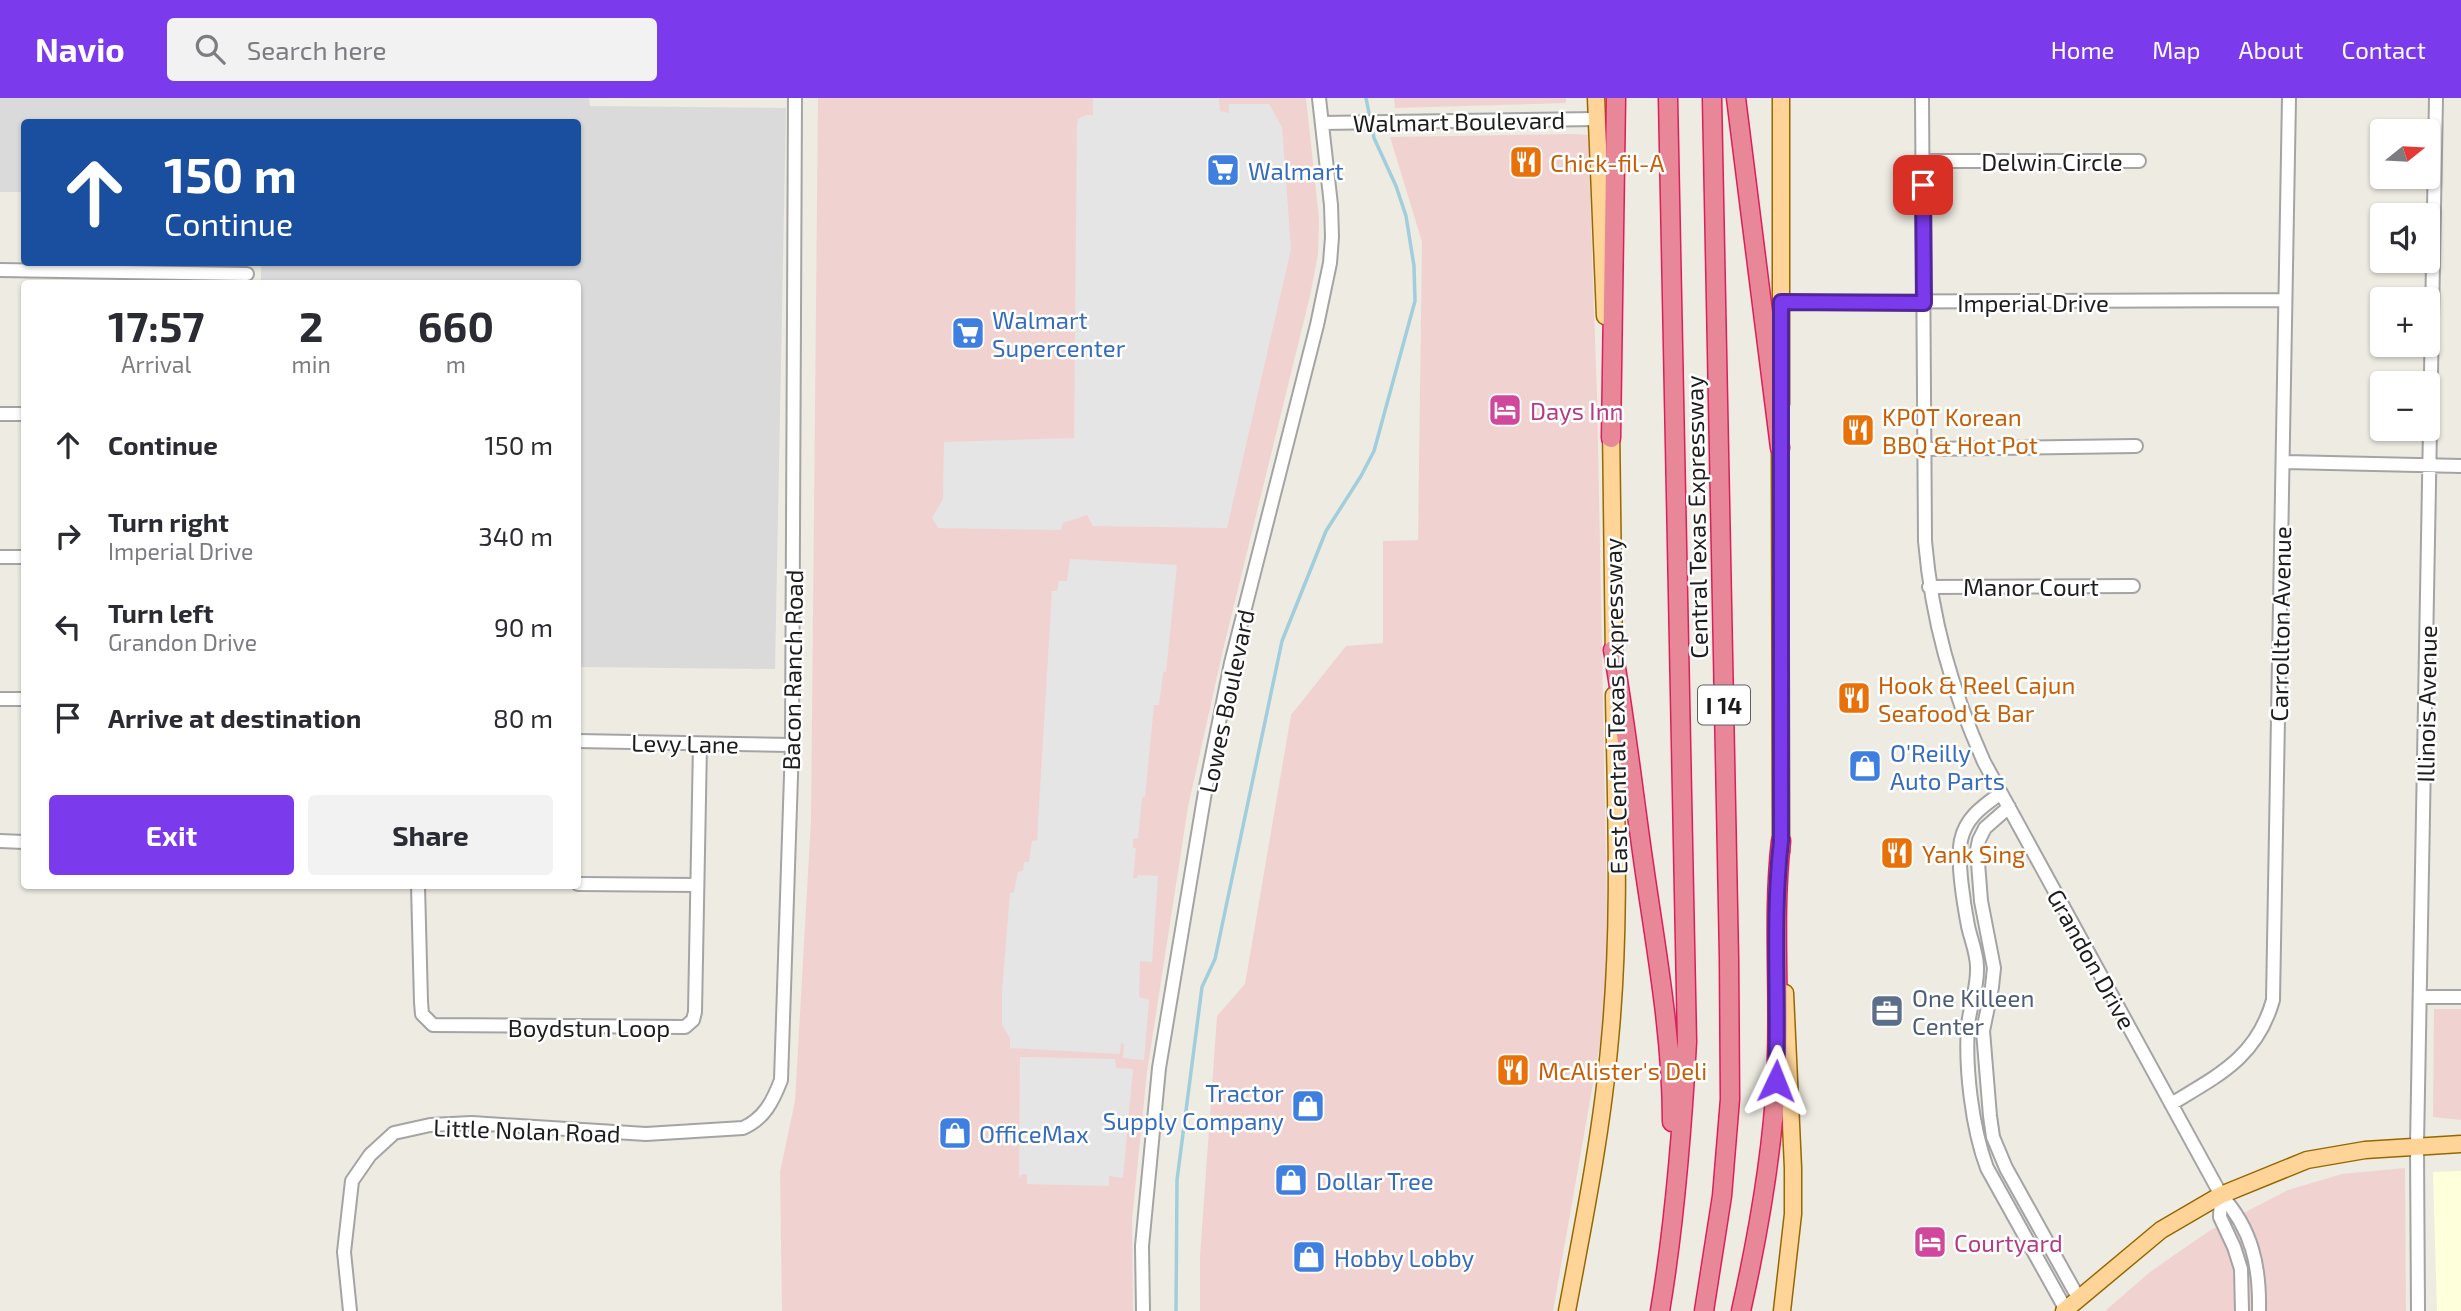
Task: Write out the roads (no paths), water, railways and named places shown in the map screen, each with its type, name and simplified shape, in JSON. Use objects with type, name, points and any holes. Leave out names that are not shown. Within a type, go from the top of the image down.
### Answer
[{"type":"highway","points":[[1611,439],[1616,98]]},
{"type":"highway","name":"Central Texas Expressway","points":[[1660,1311],[1672,1241],[1682,1140],[1687,1042],[1668,98]]},
{"type":"highway","name":"Central Texas Expressway","points":[[1704,1311],[1722,1196],[1730,1099],[1712,98]]},
{"type":"highway","points":[[1736,98],[1780,448]]},
{"type":"highway","points":[[1613,650],[1628,733],[1665,1017],[1672,1090],[1672,1241]]},
{"type":"highway","points":[[1741,1311],[1758,1234],[1776,1081],[1776,884],[1781,841]]},
{"type":"main road","name":"East Central Texas Expressway","points":[[1567,1311],[1593,1171],[1612,1021],[1618,893],[1611,439],[1596,98]]},
{"type":"main road","points":[[1781,98],[1781,841],[1793,1168],[1793,1214],[1782,1311]]},
{"type":"main road","points":[[2065,1310],[2161,1230],[2221,1195],[2307,1160],[2365,1150],[2461,1144]]},
{"type":"street","name":"Bacon Ranch Road","points":[[646,1134],[743,1128],[757,1122],[774,1100],[781,1080],[792,745],[795,98]]},
{"type":"street","name":"Lowes Boulevard","points":[[1143,1311],[1142,1246],[1160,1068],[1206,786],[1231,663],[1317,325],[1329,263],[1332,237],[1331,205],[1319,98]]},
{"type":"street","name":"Grandon Drive","points":[[1922,98],[1925,541],[1929,587],[1939,636],[1957,700],[1984,762],[2221,1195]]},
{"type":"street","name":"Carrollton Avenue","points":[[2171,1104],[2240,1060],[2261,1032],[2273,1000],[2289,98]]},
{"type":"street","name":"Illinois Avenue","points":[[2418,1311],[2417,1145],[2436,98]]},
{"type":"street","name":"Walmart Boulevard","points":[[1322,123],[1596,119]]},
{"type":"street","name":"Delwin Circle","points":[[1923,161],[2140,161]]},
{"type":"street","points":[[0,270],[185,278],[247,274]]},
{"type":"street","name":"Imperial Drive","points":[[1781,302],[2285,300]]},
{"type":"street","points":[[0,414],[21,414]]},
{"type":"street","points":[[1925,449],[2136,446]]},
{"type":"street","points":[[2283,462],[2461,466]]},
{"type":"street","points":[[0,557],[21,557]]},
{"type":"street","name":"Manor Court","points":[[1929,587],[2133,586]]},
{"type":"street","points":[[0,699],[21,699]]},
{"type":"street","name":"Levy Lane","points":[[581,741],[792,745]]},
{"type":"street","name":"Boydstun Loop","points":[[418,889],[422,1014],[433,1025],[676,1029],[689,1025],[695,1012],[700,744]]},
{"type":"street","points":[[2001,793],[1976,811],[1966,825],[1961,840],[1961,868],[1970,933],[1978,965],[1968,1021],[1974,1118],[1978,1145],[1987,1168],[2065,1310]]},
{"type":"street","points":[[2009,807],[1993,819],[1979,840],[1978,867],[1985,930],[1994,968],[1983,1031],[1990,1116],[1998,1152],[2079,1299]]},
{"type":"street","points":[[0,841],[21,842]]},
{"type":"street","points":[[1961,868],[1978,867]]},
{"type":"street","points":[[581,884],[696,885]]},
{"type":"street","points":[[1970,933],[1985,930]]},
{"type":"street","points":[[2420,997],[2461,997]]},
{"type":"street","points":[[1969,1062],[1985,1056]]},
{"type":"street","points":[[1974,1118],[1990,1116]]},
{"type":"street","name":"Little Nolan Road","points":[[350,1311],[344,1252],[352,1181],[370,1155],[394,1133],[430,1125],[472,1123],[646,1134]]},
{"type":"street","points":[[2221,1195],[2220,1217],[2241,1269],[2242,1311]]},
{"type":"street","points":[[2221,1195],[2236,1211],[2253,1249],[2257,1268],[2259,1311]]},
{"type":"street","points":[[2034,1252],[2048,1244]]},
{"type":"waterway","points":[[1176,1311],[1177,1180],[1202,987],[1215,959],[1282,641],[1326,531],[1374,451],[1415,301],[1414,266],[1406,216],[1396,186],[1374,138],[1366,98]]},
{"type":"place","name":"Chick-fil-A","points":[[1526,162]]},
{"type":"place","name":"Walmart","points":[[1223,170]]},
{"type":"place","name":"Walmart Supercenter","points":[[968,333]]},
{"type":"place","name":"Days Inn","points":[[1505,410]]},
{"type":"place","name":"KPOT Korean BBQ & Hot Pot","points":[[1858,430]]},
{"type":"place","name":"Hook & Reel Cajun Seafood & Bar","points":[[1854,698]]},
{"type":"place","name":"O'Reilly Auto Parts","points":[[1865,766]]},
{"type":"place","name":"Yank Sing","points":[[1897,853]]},
{"type":"place","name":"One Killeen Center","points":[[1887,1011]]},
{"type":"place","name":"McAlister's Deli","points":[[1513,1070]]},
{"type":"place","name":"Tractor Supply Company","points":[[1308,1106]]},
{"type":"place","name":"OfficeMax","points":[[955,1133]]},
{"type":"place","name":"Dollar Tree","points":[[1291,1180]]},
{"type":"place","name":"Courtyard","points":[[1930,1242]]},
{"type":"place","name":"Hobby Lobby","points":[[1309,1257]]}]
